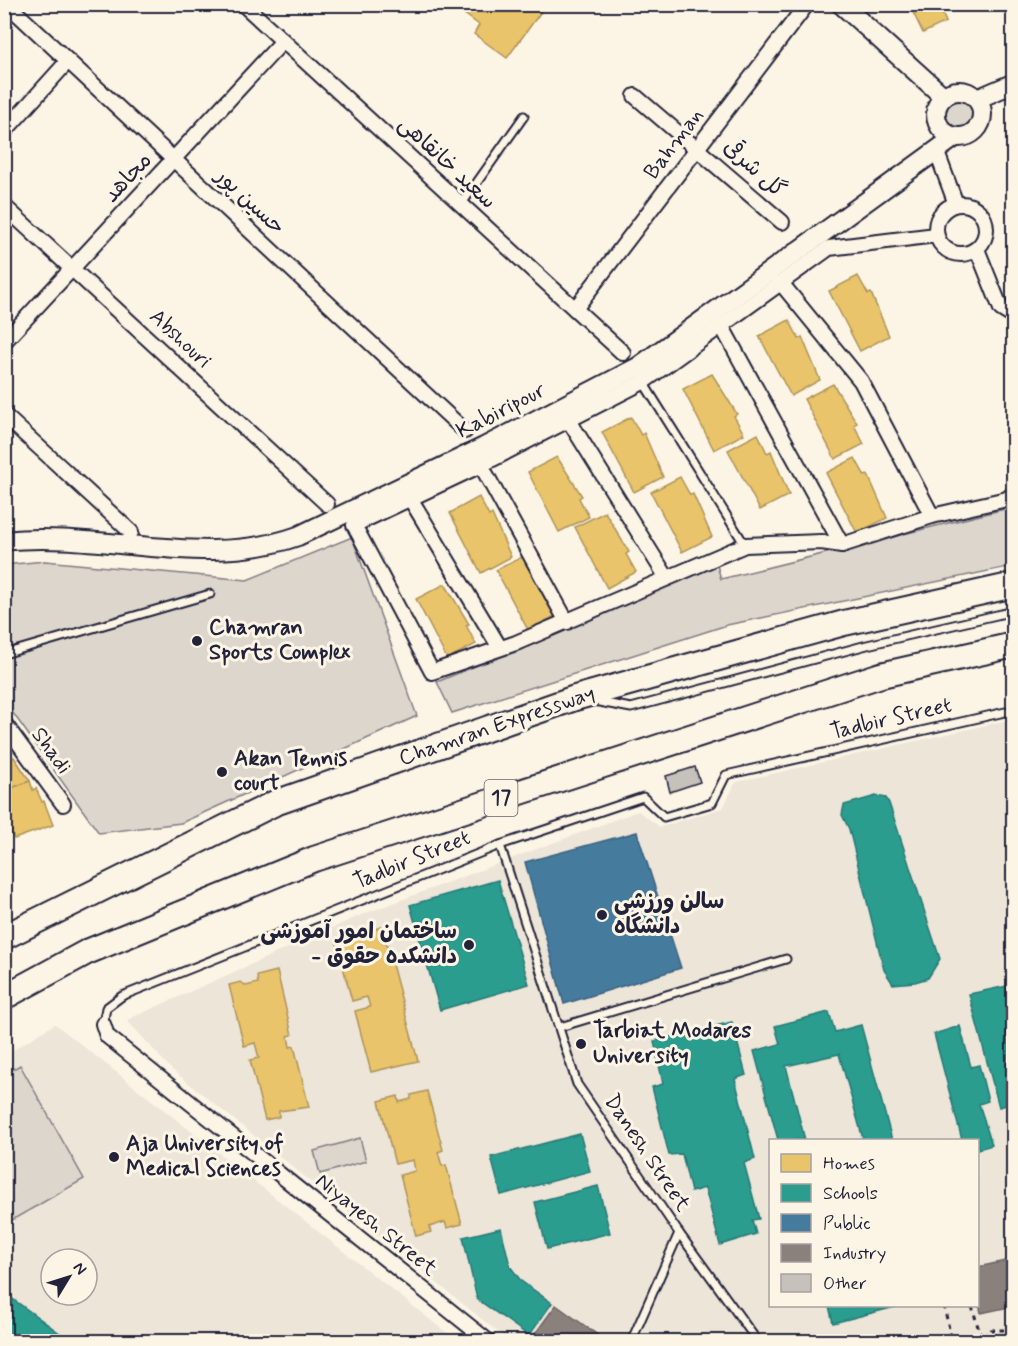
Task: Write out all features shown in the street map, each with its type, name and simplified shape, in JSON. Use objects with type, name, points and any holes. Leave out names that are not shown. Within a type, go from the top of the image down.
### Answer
[{"type":"highway","name":"Chamran Expressway","points":[[4,937],[274,803],[575,698],[844,623],[1014,585]]},
{"type":"highway","name":"17","points":[[4,997],[87,952],[314,859],[880,675],[1014,645]]},
{"type":"street","name":"حسین پور","points":[[7,4],[465,431]]},
{"type":"street","name":"سعید خانقاهی","points":[[243,4],[623,353]]},
{"type":"street","name":"Bahman","points":[[575,309],[807,4]]},
{"type":"street","points":[[841,4],[943,96]]},
{"type":"street","name":"مجاهد","points":[[4,342],[283,41]]},
{"type":"street","points":[[4,132],[68,62]]},
{"type":"street","points":[[977,99],[1014,83]]},
{"type":"street","points":[[964,91],[977,99],[982,114],[976,129],[970,134],[955,137],[942,130],[936,117],[938,102],[943,96],[949,92],[964,91]]},
{"type":"street","name":"گل شرقی","points":[[635,96],[782,222]]},
{"type":"street","name":"Kabiripour","points":[[4,541],[57,539],[239,550],[298,536],[484,447],[638,367],[955,137]]},
{"type":"street","points":[[936,150],[957,204]]},
{"type":"street","points":[[957,204],[973,206],[984,218],[986,235],[977,249],[969,254],[952,253],[939,243],[936,235],[938,219],[949,207],[957,204]]},
{"type":"street","name":"Abshouri","points":[[4,206],[327,504]]},
{"type":"street","points":[[936,235],[829,248],[643,382],[481,465],[354,525],[432,672],[567,622],[745,545],[821,542],[842,546],[932,516],[1007,499],[1014,493]]},
{"type":"street","points":[[977,249],[1001,309],[1014,317]]},
{"type":"street","points":[[781,283],[861,381],[932,516]]},
{"type":"street","points":[[722,325],[842,546]]},
{"type":"street","points":[[4,415],[131,532]]},
{"type":"street","points":[[568,419],[667,578]]},
{"type":"street","points":[[481,465],[567,622]]},
{"type":"street","points":[[410,498],[500,648]]},
{"type":"street","name":"Shadi","points":[[4,723],[63,804]]},
{"type":"street","name":"Niyayesh Street","points":[[103,1024],[107,1036],[489,1341]]},
{"type":"lane","points":[[461,205],[524,116]]},
{"type":"lane","points":[[643,382],[745,545]]},
{"type":"lane","points":[[4,654],[210,594]]},
{"type":"lane","points":[[575,698],[631,708],[867,645],[1014,611]]},
{"type":"lane","name":"Tadbir Street","points":[[103,1024],[106,1008],[122,996],[500,844],[643,797],[664,817],[712,803],[726,775],[1014,710]]},
{"type":"lane","name":"Danesh Street","points":[[500,844],[577,1084],[679,1233],[631,1341]]},
{"type":"lane","points":[[560,1027],[786,959]]},
{"type":"lane","points":[[679,1233],[758,1341]]},
{"type":"path","points":[[944,1307],[952,1341],[998,1328],[1014,1336]]},
{"type":"path","points":[[973,1307],[982,1334]]},
{"type":"path","points":[[1005,1330],[1014,1328]]},
{"type":"path","points":[[977,1341],[982,1334]]},
{"type":"shaded area","points":[[959,98],[970,103],[975,114],[970,125],[959,130],[948,125],[943,114],[948,103]]},
{"type":"shaded area","points":[[1013,507],[1013,566],[727,625],[452,713],[437,682],[717,565],[721,579]]},
{"type":"shaded area","name":"Chamran Sports Complex","points":[[352,537],[417,716],[181,823],[99,833],[5,702],[4,565],[45,561],[247,580]]},
{"type":"shaded area","name":"Tarbiat Modares University","points":[[1013,719],[1013,1341],[509,1341],[170,1068],[127,1020],[361,915],[638,811],[660,827],[723,808],[736,782]]},
{"type":"shaded area","name":"Aja University of Medical Sciences","points":[[55,1024],[457,1341],[5,1342],[5,1055]]},
{"type":"shaded area","points":[[20,1065],[84,1179],[5,1224],[5,1074]]},
{"type":"shaded area","points":[[360,1138],[366,1161],[320,1174],[314,1151]]},
{"type":"building: Homes","points":[[451,4],[537,4],[543,9],[507,58],[474,34],[479,25]]},
{"type":"building: Homes","points":[[909,4],[938,4],[946,22],[923,33]]},
{"type":"building: Homes","points":[[858,276],[868,294],[871,293],[889,336],[860,351],[829,291]]},
{"type":"building: Homes","points":[[789,320],[799,339],[802,337],[820,380],[791,396],[759,336]]},
{"type":"building: Homes","points":[[712,374],[737,414],[734,416],[744,434],[714,450],[683,389]]},
{"type":"building: Homes","points":[[833,384],[857,423],[854,425],[864,444],[835,459],[804,399]]},
{"type":"building: Homes","points":[[631,417],[641,435],[644,433],[663,477],[634,492],[602,432]]},
{"type":"building: Homes","points":[[758,434],[767,453],[771,451],[789,495],[760,510],[728,450]]},
{"type":"building: Homes","points":[[557,457],[582,496],[579,498],[589,517],[559,532],[528,472]]},
{"type":"building: Homes","points":[[855,458],[865,476],[868,475],[887,518],[857,533],[826,473]]},
{"type":"building: Homes","points":[[680,477],[690,495],[693,494],[712,537],[682,552],[651,492]]},
{"type":"building: Homes","points":[[479,497],[489,516],[492,514],[511,557],[481,573],[450,513]]},
{"type":"building: Homes","points":[[605,512],[629,552],[626,554],[636,572],[607,588],[575,527]]},
{"type":"building: Homes","points":[[526,555],[557,615],[528,630],[496,570]]},
{"type":"building: Homes","points":[[445,584],[469,624],[466,625],[476,644],[447,659],[416,599]]},
{"type":"building: Homes","points":[[14,757],[30,781],[4,791],[4,761]]},
{"type":"building: Homes","points":[[30,781],[33,790],[36,788],[42,802],[44,801],[53,825],[14,839],[4,816],[4,791]]},
{"type":"building: Homes","points":[[382,927],[418,1061],[371,1072],[355,1011],[370,1007],[367,997],[352,1001],[336,940]]},
{"type":"building: Homes","points":[[277,971],[292,1035],[288,1036],[290,1047],[294,1046],[309,1107],[279,1111],[279,1117],[265,1120],[250,1060],[259,1058],[255,1043],[244,1046],[229,985],[241,982],[246,986],[258,983],[257,976]]},
{"type":"building: Homes","points":[[427,1091],[443,1150],[438,1152],[442,1166],[446,1165],[462,1224],[447,1228],[445,1222],[429,1227],[431,1232],[416,1236],[400,1175],[415,1171],[413,1160],[395,1164],[379,1101],[398,1096],[399,1102],[411,1099],[411,1095]]},
{"type":"building: Schools","points":[[876,796],[886,798],[889,803],[940,959],[928,978],[915,982],[893,984],[884,970],[849,829],[842,815],[844,805]]},
{"type":"building: Schools","name":"ساختمان امور آموزشی - دانشکده حقوق","points":[[498,880],[529,984],[440,1010],[410,905]]},
{"type":"building: Schools","points":[[1012,985],[1014,1103],[999,1107],[969,994]]},
{"type":"building: Schools","points":[[829,1012],[835,1032],[861,1025],[892,1139],[863,1139],[839,1054],[786,1066],[805,1139],[778,1139],[754,1051],[780,1044],[775,1026]]},
{"type":"building: Schools","points":[[732,1022],[746,1075],[735,1079],[755,1159],[744,1163],[759,1219],[752,1220],[756,1234],[720,1245],[705,1188],[691,1192],[682,1154],[669,1155],[652,1087],[663,1084],[654,1041]]},
{"type":"building: Schools","points":[[960,1026],[971,1067],[979,1065],[988,1101],[979,1104],[992,1145],[979,1149],[979,1139],[962,1139],[934,1034]]},
{"type":"building: Schools","points":[[580,1134],[590,1171],[501,1195],[491,1157]]},
{"type":"building: Schools","points":[[598,1186],[610,1233],[547,1249],[535,1202]]},
{"type":"building: Schools","points":[[501,1228],[510,1266],[521,1281],[552,1303],[529,1336],[477,1299],[463,1237]]},
{"type":"building: Schools","points":[[10,1297],[72,1342],[7,1342],[4,1340],[4,1305]]},
{"type":"building: Schools","points":[[829,1307],[895,1307],[833,1323]]},
{"type":"building: Public","name":"سالن ورزشی دانشگاه","points":[[637,832],[681,968],[564,1004],[525,862]]},
{"type":"building: Industry","points":[[1014,1259],[1014,1306],[981,1313],[979,1267]]},
{"type":"building: Industry","points":[[556,1305],[599,1336],[595,1342],[529,1342]]},
{"type":"building: Other","points":[[695,767],[700,782],[670,792],[666,776]]},
{"type":"place","name":"Chamran Sports Complex","points":[[197,641]]},
{"type":"place","name":"Akan Tennis court","points":[[222,772]]},
{"type":"place","name":"سالن ورزشی دانشگاه","points":[[602,915]]},
{"type":"place","name":"ساختمان امور آموزشی - دانشکده حقوق","points":[[469,945]]},
{"type":"place","name":"Tarbiat Modares University","points":[[581,1044]]},
{"type":"place","name":"Aja University of Medical Sciences","points":[[114,1157]]}]
